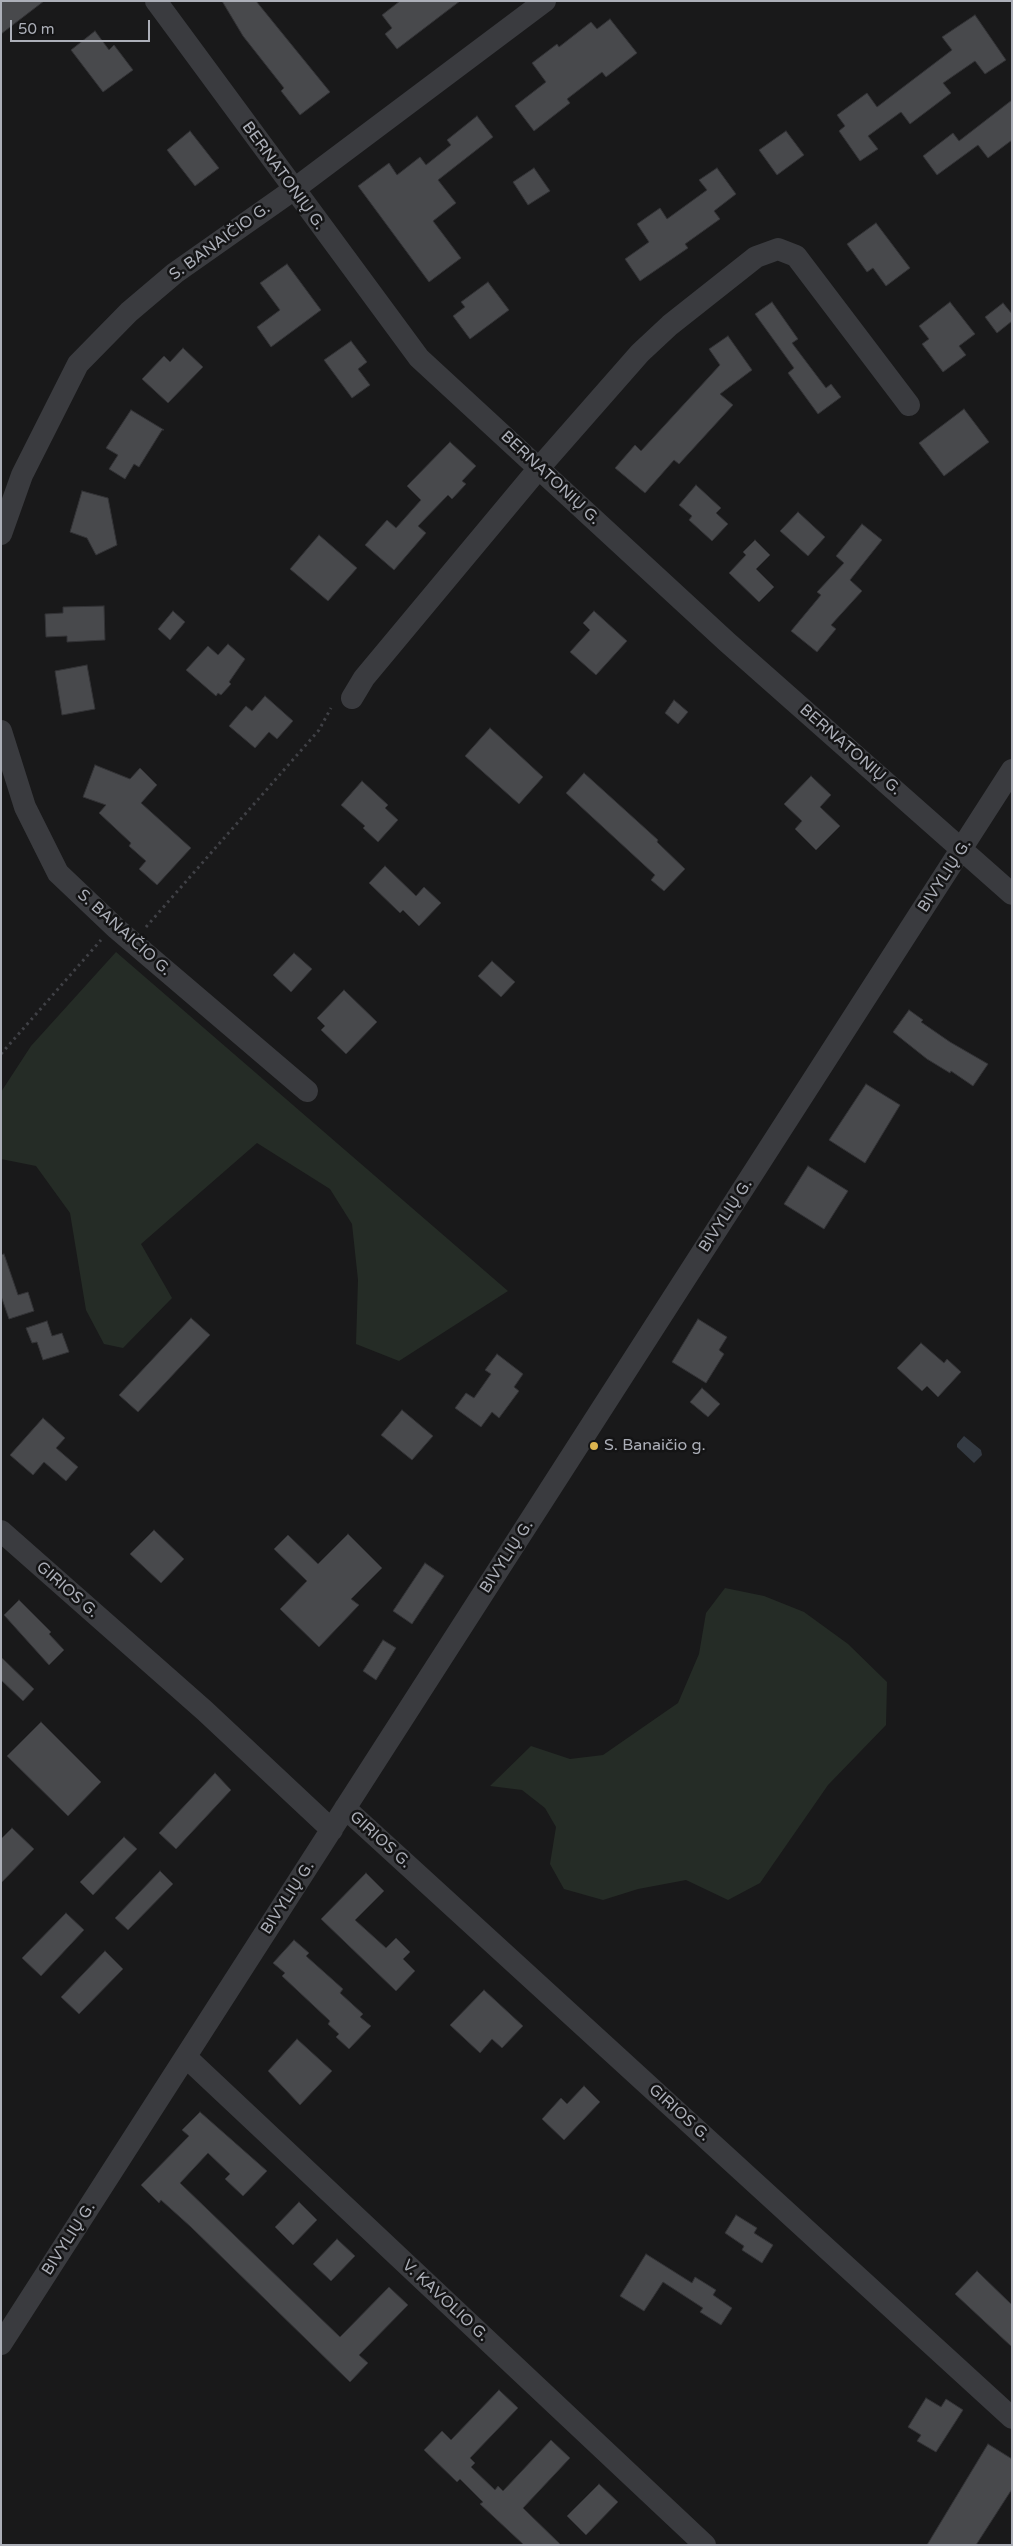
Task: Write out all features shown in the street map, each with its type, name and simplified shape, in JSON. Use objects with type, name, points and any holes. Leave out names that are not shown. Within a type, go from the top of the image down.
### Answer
[{"type":"street","name":"BERNATONIŲ G.","points":[[156,1],[293,190],[419,358],[727,642],[1012,894]]},
{"type":"street","name":"S. BANAIČIO G.","points":[[1,534],[22,475],[78,364],[129,312],[174,274],[293,190],[545,1]]},
{"type":"street","points":[[352,698],[364,678],[539,468],[640,353],[670,325],[756,257],[778,249],[796,256],[910,406]]},
{"type":"street","name":"S. BANAIČIO G.","points":[[1,731],[25,807],[58,872],[133,943],[307,1091]]},
{"type":"street","name":"BIVYLIŲ G.","points":[[1,2344],[1012,770]]},
{"type":"street","name":"GIRIOS G.","points":[[1,1531],[205,1711],[332,1830]]},
{"type":"street","name":"GIRIOS G.","points":[[345,1808],[1011,2415]]},
{"type":"street","name":"V. KAVOLIO G.","points":[[186,2057],[705,2545]]},
{"type":"path","points":[[133,943],[319,730],[331,708]]},
{"type":"path","points":[[1,1054],[114,926]]},
{"type":"shaded area","points":[[116,952],[508,1291],[399,1361],[356,1344],[358,1280],[352,1224],[330,1189],[257,1143],[141,1244],[172,1298],[123,1348],[104,1344],[86,1310],[70,1213],[36,1166],[1,1159],[1,1092],[31,1046]]},
{"type":"shaded area","points":[[964,1436],[981,1450],[982,1455],[974,1463],[957,1447],[957,1444]]},
{"type":"shaded area","points":[[725,1588],[764,1596],[804,1612],[848,1644],[887,1682],[886,1725],[828,1785],[760,1883],[728,1900],[686,1880],[638,1889],[603,1900],[564,1889],[550,1864],[556,1827],[545,1808],[522,1790],[490,1786],[531,1746],[570,1759],[603,1755],[678,1703],[699,1654],[706,1613]]},
{"type":"building","points":[[1,1],[44,1],[1,34]]},
{"type":"building","points":[[222,1],[256,1],[330,92],[300,115],[281,91],[284,88],[243,36]]},
{"type":"building","points":[[400,1],[460,1],[397,49],[385,34],[392,28],[382,15]]},
{"type":"building","points":[[975,15],[1006,60],[985,74],[975,61],[943,83],[951,93],[910,124],[901,112],[868,136],[878,149],[860,161],[839,131],[845,126],[837,115],[867,93],[877,107],[952,50],[942,37]]},
{"type":"building","points":[[610,19],[637,53],[606,77],[602,72],[567,99],[570,103],[534,131],[515,106],[546,82],[532,63],[557,44],[559,47],[591,22],[597,29]]},
{"type":"building","points":[[95,31],[109,50],[114,45],[133,70],[103,92],[71,50]]},
{"type":"building","points":[[1012,100],[1012,140],[988,158],[978,145],[937,175],[923,156],[953,133],[959,141]]},
{"type":"building","points":[[477,116],[493,137],[438,180],[456,203],[433,221],[461,258],[429,282],[358,186],[389,163],[397,175],[420,157],[426,165],[451,145],[447,140]]},
{"type":"building","points":[[190,131],[219,168],[195,186],[167,150]]},
{"type":"building","points":[[786,131],[804,155],[777,175],[759,150]]},
{"type":"building","points":[[534,168],[550,191],[528,205],[513,182]]},
{"type":"building","points":[[717,168],[736,194],[714,211],[720,219],[685,244],[688,248],[640,281],[625,259],[649,242],[637,224],[660,208],[667,219],[707,190],[699,180]]},
{"type":"building","points":[[876,223],[910,268],[886,286],[873,268],[867,272],[847,244]]},
{"type":"building","points":[[287,264],[321,310],[271,347],[257,327],[280,310],[260,283]]},
{"type":"building","points":[[488,282],[509,310],[470,339],[453,316],[465,307],[461,302]]},
{"type":"building","points":[[772,302],[798,339],[792,343],[826,388],[831,384],[841,397],[818,414],[788,373],[794,368],[755,314]]},
{"type":"building","points":[[950,302],[975,334],[959,346],[966,355],[943,372],[922,344],[929,339],[919,326]]},
{"type":"building","points":[[1003,303],[1012,314],[1012,321],[997,333],[985,317]]},
{"type":"building","points":[[728,336],[752,370],[720,394],[733,405],[679,464],[674,460],[645,493],[615,468],[635,445],[641,451],[720,365],[709,349]]},
{"type":"building","points":[[351,341],[367,362],[358,369],[370,385],[352,398],[324,360]]},
{"type":"building","points":[[183,348],[203,367],[168,403],[142,379],[164,356],[170,362]]},
{"type":"building","points":[[964,409],[989,442],[944,476],[919,443]]},
{"type":"building","points":[[131,410],[164,430],[162,430],[139,467],[134,464],[125,479],[109,469],[118,455],[106,448]]},
{"type":"building","points":[[450,442],[476,466],[462,481],[466,484],[452,499],[448,495],[418,526],[426,533],[394,570],[365,545],[387,520],[396,528],[421,500],[407,486]]},
{"type":"building","points":[[696,485],[721,508],[716,513],[728,524],[712,541],[689,520],[692,516],[679,505]]},
{"type":"building","points":[[82,491],[108,498],[117,545],[96,555],[87,538],[70,532]]},
{"type":"building","points":[[798,512],[825,537],[808,556],[780,531]]},
{"type":"building","points":[[862,524],[882,540],[850,580],[862,591],[831,625],[836,629],[817,652],[791,631],[821,595],[817,592],[844,563],[836,556]]},
{"type":"building","points":[[319,535],[357,568],[328,601],[290,569]]},
{"type":"building","points":[[755,540],[770,555],[756,569],[774,587],[759,602],[729,573],[746,555],[743,552]]},
{"type":"building","points":[[104,606],[105,640],[67,642],[67,636],[46,637],[45,614],[63,613],[63,607]]},
{"type":"building","points":[[173,611],[185,622],[170,640],[158,629]]},
{"type":"building","points":[[594,611],[627,641],[596,675],[570,652],[590,630],[583,623]]},
{"type":"building","points":[[228,644],[245,659],[229,682],[231,684],[221,695],[218,693],[216,696],[186,670],[208,646],[218,655]]},
{"type":"building","points":[[87,665],[95,709],[62,715],[55,671]]},
{"type":"building","points":[[265,696],[293,721],[277,739],[269,732],[255,748],[229,726],[246,706],[252,711]]},
{"type":"building","points":[[674,700],[688,712],[678,724],[665,713]]},
{"type":"building","points":[[490,728],[543,777],[519,804],[465,756]]},
{"type":"building","points":[[95,765],[130,779],[140,768],[157,785],[141,803],[191,848],[157,885],[139,869],[146,861],[129,846],[131,843],[99,813],[106,805],[83,797]]},
{"type":"building","points":[[584,773],[658,840],[657,842],[685,869],[664,891],[651,880],[655,875],[566,793]]},
{"type":"building","points":[[811,776],[831,795],[820,807],[840,826],[816,850],[795,829],[802,821],[784,804]]},
{"type":"building","points":[[362,781],[388,805],[385,808],[398,820],[378,842],[363,828],[365,826],[341,805]]},
{"type":"building","points":[[385,866],[416,896],[424,887],[441,903],[419,926],[403,910],[400,913],[369,883]]},
{"type":"building","points":[[294,953],[312,969],[291,992],[273,975]]},
{"type":"building","points":[[492,961],[515,982],[501,997],[478,976]]},
{"type":"building","points":[[344,990],[377,1022],[346,1054],[321,1030],[325,1026],[317,1018]]},
{"type":"building","points":[[909,1010],[923,1020],[921,1022],[950,1042],[988,1064],[973,1086],[951,1071],[950,1073],[927,1059],[893,1032]]},
{"type":"building","points":[[866,1084],[900,1105],[865,1163],[829,1140]]},
{"type":"building","points":[[808,1166],[848,1191],[824,1229],[784,1204]]},
{"type":"building","points":[[4,1254],[18,1295],[28,1292],[34,1311],[9,1319],[1,1296],[1,1255]]},
{"type":"building","points":[[191,1318],[210,1335],[138,1412],[119,1395]]},
{"type":"building","points":[[698,1319],[727,1337],[719,1350],[724,1354],[706,1383],[672,1362]]},
{"type":"building","points":[[47,1321],[52,1336],[62,1333],[69,1352],[43,1360],[37,1342],[32,1343],[26,1328]]},
{"type":"building","points":[[921,1343],[944,1363],[947,1359],[961,1372],[938,1397],[927,1386],[922,1391],[897,1368]]},
{"type":"building","points":[[497,1354],[523,1374],[514,1387],[519,1391],[499,1418],[492,1412],[481,1427],[455,1408],[466,1393],[474,1398],[491,1374],[485,1370]]},
{"type":"building","points":[[702,1388],[720,1404],[708,1417],[690,1402]]},
{"type":"building","points":[[402,1410],[433,1436],[412,1460],[381,1435]]},
{"type":"building","points":[[43,1418],[65,1438],[56,1448],[78,1467],[66,1481],[44,1462],[33,1475],[10,1455]]},
{"type":"building","points":[[154,1530],[184,1559],[161,1583],[130,1554]]},
{"type":"building","points":[[348,1534],[382,1568],[351,1599],[359,1605],[319,1647],[280,1609],[307,1581],[274,1549],[288,1535],[318,1564]]},
{"type":"building","points":[[425,1563],[444,1576],[412,1624],[393,1611]]},
{"type":"building","points":[[19,1600],[51,1632],[49,1634],[64,1650],[49,1665],[4,1615]]},
{"type":"building","points":[[383,1640],[396,1648],[376,1680],[363,1671]]},
{"type":"building","points":[[1,1657],[34,1689],[23,1701],[1,1680]]},
{"type":"building","points":[[41,1722],[101,1782],[68,1816],[7,1756]]},
{"type":"building","points":[[215,1773],[231,1790],[176,1849],[159,1833]]},
{"type":"building","points":[[12,1828],[34,1849],[1,1883],[1,1839]]},
{"type":"building","points":[[124,1837],[137,1849],[93,1895],[80,1882]]},
{"type":"building","points":[[160,1871],[173,1884],[128,1930],[115,1918]]},
{"type":"building","points":[[366,1873],[384,1891],[355,1920],[386,1948],[396,1938],[410,1952],[403,1959],[415,1971],[396,1991],[321,1919]]},
{"type":"building","points":[[66,1913],[84,1930],[41,1976],[22,1958]]},
{"type":"building","points":[[294,1940],[309,1953],[306,1956],[343,1989],[340,1993],[363,2014],[360,2017],[371,2026],[349,2049],[336,2037],[339,2034],[328,2024],[330,2021],[282,1976],[285,1973],[273,1963]]},
{"type":"building","points":[[105,1951],[123,1969],[79,2014],[61,1997]]},
{"type":"building","points":[[484,1990],[523,2026],[502,2048],[492,2039],[480,2053],[450,2025]]},
{"type":"building","points":[[297,2039],[332,2071],[300,2105],[268,2071]]},
{"type":"building","points":[[584,2086],[600,2102],[564,2140],[542,2119],[561,2098],[567,2104]]},
{"type":"building","points":[[200,2112],[267,2171],[243,2196],[225,2179],[230,2174],[208,2153],[180,2183],[340,2337],[389,2287],[408,2305],[359,2355],[368,2363],[350,2382],[191,2227],[161,2200],[159,2203],[141,2185],[189,2136],[182,2130]]},
{"type":"building","points":[[299,2202],[317,2220],[293,2245],[275,2227]]},
{"type":"building","points":[[736,2215],[757,2228],[754,2233],[773,2245],[762,2263],[742,2250],[744,2246],[725,2233]]},
{"type":"building","points":[[337,2239],[355,2256],[331,2281],[313,2264]]},
{"type":"building","points":[[646,2254],[692,2283],[695,2277],[716,2290],[713,2295],[732,2308],[721,2325],[700,2312],[703,2308],[663,2282],[644,2311],[620,2296]]},
{"type":"building","points":[[977,2271],[1012,2305],[1012,2347],[955,2294]]},
{"type":"building","points":[[499,2390],[518,2408],[470,2458],[475,2463],[471,2467],[495,2490],[498,2486],[503,2491],[551,2440],[570,2458],[523,2508],[561,2545],[524,2545],[480,2504],[483,2502],[460,2479],[457,2482],[424,2450],[442,2431],[451,2440]]},
{"type":"building","points":[[926,2398],[941,2407],[946,2399],[963,2410],[936,2452],[917,2441],[921,2435],[908,2427]]},
{"type":"building","points":[[988,2444],[1012,2459],[1012,2489],[976,2545],[927,2545]]},
{"type":"building","points":[[599,2484],[618,2502],[586,2535],[567,2516]]},
{"type":"place","name":"S. Banaičio g.","points":[[594,1446]]}]
